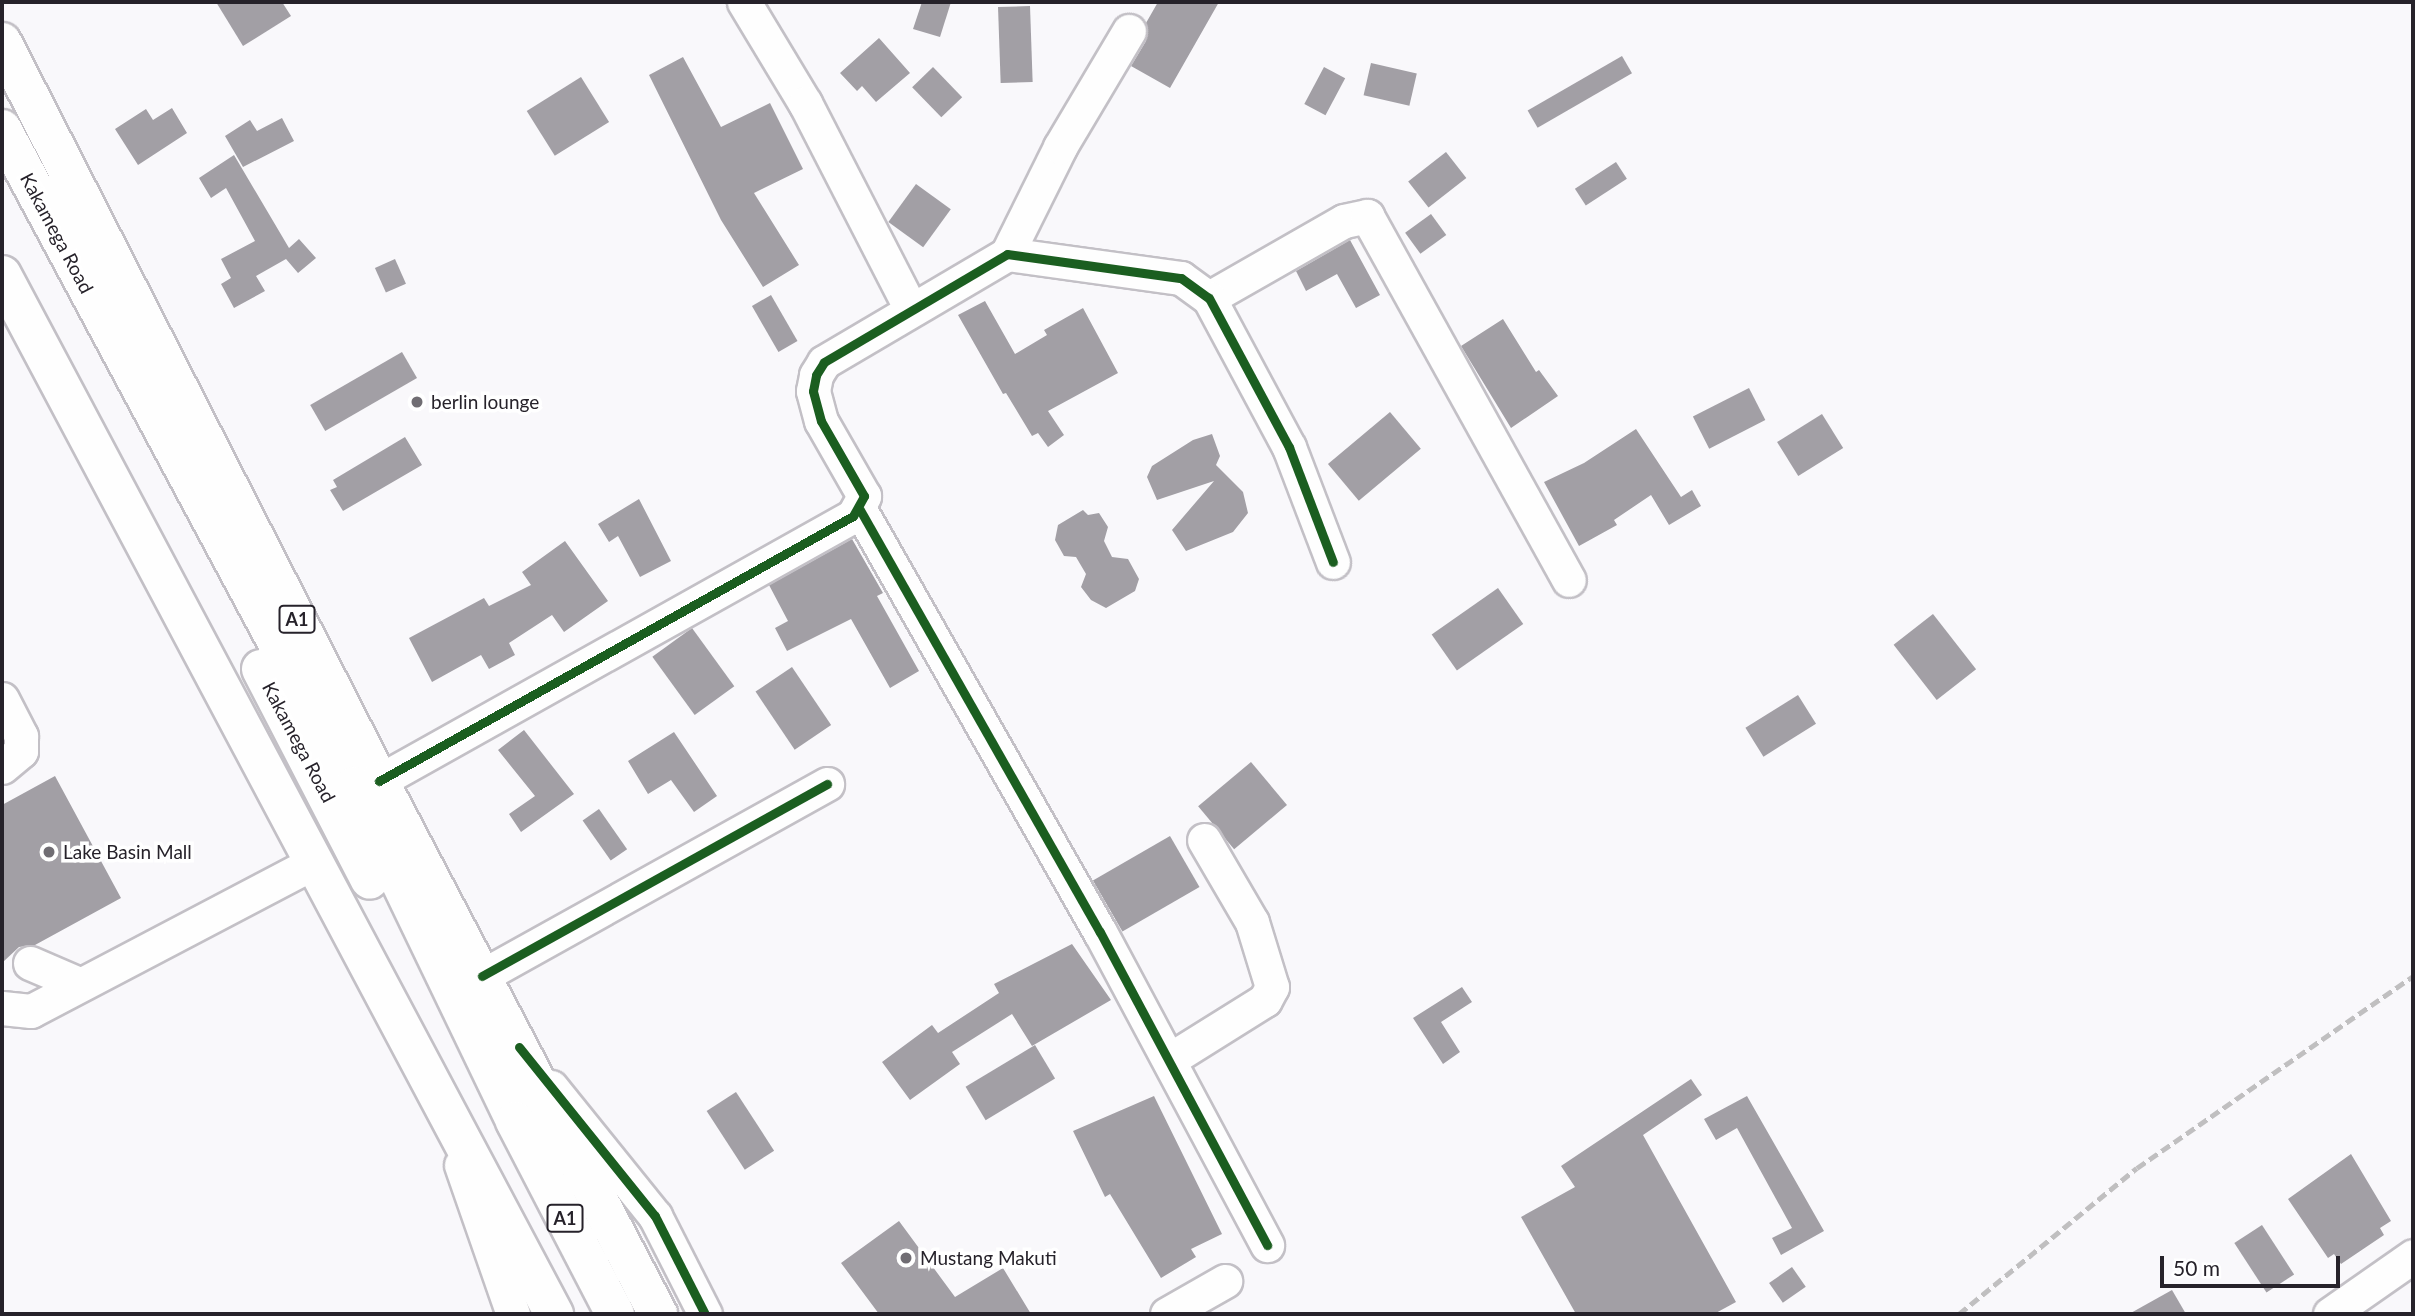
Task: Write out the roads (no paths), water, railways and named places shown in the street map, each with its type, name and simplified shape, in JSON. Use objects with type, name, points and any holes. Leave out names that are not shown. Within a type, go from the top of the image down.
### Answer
[{"type":"highway","name":"A1","points":[[2,42],[379,781],[658,1314]]},
{"type":"highway","name":"Kakamega Road","points":[[2,129],[354,786],[515,1121],[615,1314]]},
{"type":"highway","name":"Kakamega Road","points":[[2,172],[594,1314]]},
{"type":"highway","points":[[2,275],[554,1314]]},
{"type":"street","points":[[744,2],[805,103],[911,309]]},
{"type":"street","points":[[379,781],[860,510],[864,502],[860,487],[816,407],[816,375],[824,362],[1007,254],[1060,147],[1129,31]]},
{"type":"street","points":[[1209,298],[1344,221],[1367,216],[1569,580]]},
{"type":"street","points":[[1007,254],[1181,278],[1209,298],[1289,447],[1333,562]]},
{"type":"street","points":[[860,510],[1169,1060],[1267,1245]]},
{"type":"street","points":[[2,699],[21,736],[21,751],[2,767]]},
{"type":"street","points":[[482,976],[827,784]]},
{"type":"street","points":[[1169,1060],[1265,999],[1272,987],[1252,922],[1204,839]]},
{"type":"street","points":[[2,1008],[31,1011],[313,863]]},
{"type":"street","points":[[30,963],[79,984]]},
{"type":"street","points":[[519,1047],[655,1216],[705,1314]]},
{"type":"street","points":[[436,1092],[513,1314]]},
{"type":"street","points":[[2330,1314],[2413,1256]]},
{"type":"street","points":[[1167,1314],[1225,1281]]},
{"type":"railway","points":[[1959,1314],[2137,1168],[2413,976]]},
{"type":"place","name":"berlin lounge","points":[[417,402]]},
{"type":"place","name":"Lake Basin Mall","points":[[49,852]]},
{"type":"place","name":"Mustang Makuti","points":[[906,1258]]}]
